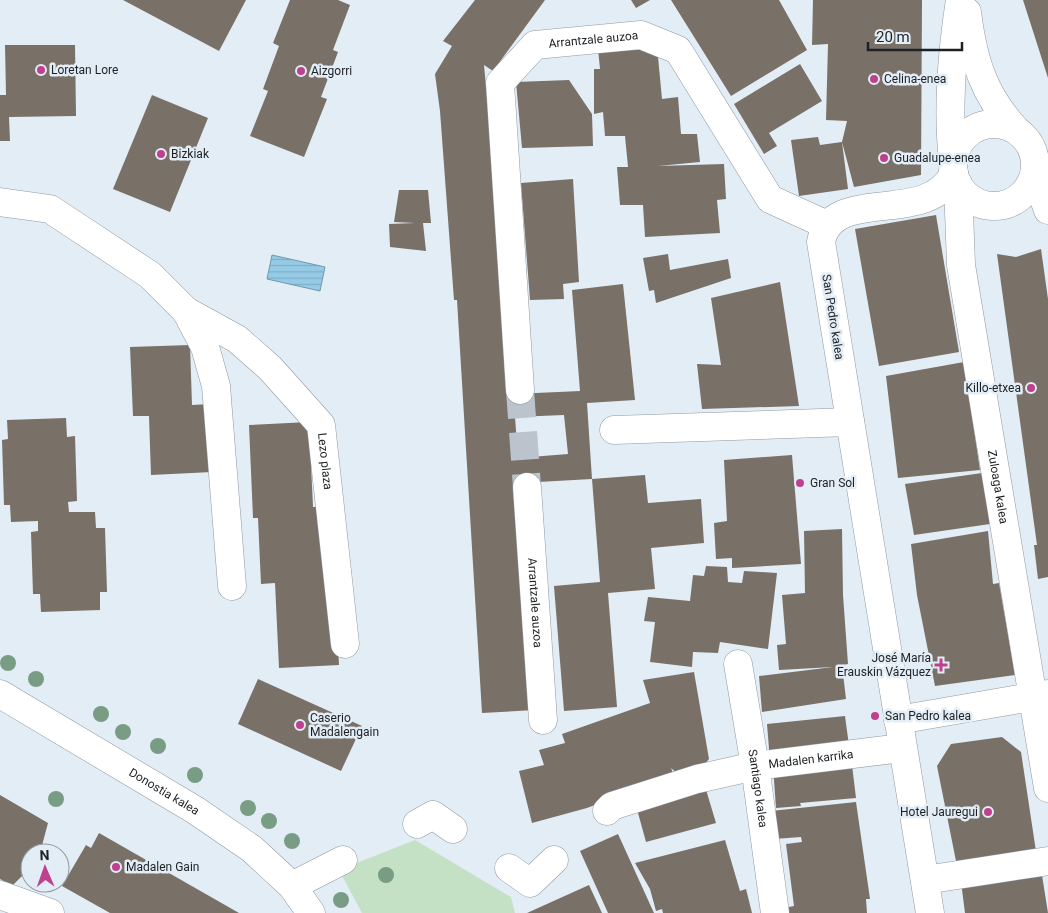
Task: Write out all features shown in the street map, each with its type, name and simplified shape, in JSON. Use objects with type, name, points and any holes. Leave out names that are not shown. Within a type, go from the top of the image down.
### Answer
[{"type":"street","name":"Zuloaga kalea","points":[[960,0],[949,130],[956,165],[962,265],[1041,696],[1048,788]]},
{"type":"street","points":[[966,0],[978,68],[992,100],[1032,145],[1038,182],[1048,210]]},
{"type":"street","name":"Arrantzale auzoa","points":[[520,390],[500,83],[535,45],[640,35],[678,50],[770,199],[827,225]]},
{"type":"street","points":[[827,225],[833,218],[850,212],[925,200],[943,190],[956,165],[974,129],[990,124],[1008,126],[1032,145],[1034,178],[1024,193],[1004,205],[986,205],[977,202],[970,198],[956,165],[975,105],[978,68]]},
{"type":"street","name":"Lezo plaza","points":[[0,202],[50,209],[150,275],[186,311],[238,339],[270,368],[321,425],[345,644]]},
{"type":"street","name":"San Pedro kalea","points":[[827,225],[821,242],[930,913]]},
{"type":"street","name":"Lezo plaza","points":[[186,311],[205,347],[216,386],[232,586]]},
{"type":"street","points":[[614,430],[850,422]]},
{"type":"street","name":"Arrantzale auzoa","points":[[527,487],[543,720]]},
{"type":"street","name":"Santiago kalea","points":[[738,664],[755,766],[775,913]]},
{"type":"street","name":"Donostia kalea","points":[[0,694],[195,810],[252,849],[292,886],[311,913]]},
{"type":"street","points":[[898,720],[1041,696]]},
{"type":"street","name":"Madalen karrika","points":[[607,811],[612,806],[697,779],[755,766],[902,748]]},
{"type":"street","points":[[417,824],[434,815],[453,829]]},
{"type":"street","points":[[292,886],[343,860]]},
{"type":"street","points":[[509,868],[530,883],[554,860]]},
{"type":"street","points":[[925,880],[1048,861]]},
{"type":"street","points":[[0,895],[50,913]]},
{"type":"green space","points":[[415,840],[511,897],[515,913],[362,913],[339,870]]},
{"type":"water","points":[[272,255],[325,267],[320,291],[267,279]]},
{"type":"building","points":[[123,0],[246,0],[219,51]]},
{"type":"building","name":"Aizgorri","points":[[290,0],[338,0],[350,5],[333,50],[338,52],[321,97],[327,99],[304,157],[250,136],[268,91],[263,89],[279,46],[273,43]]},
{"type":"building","points":[[475,0],[545,0],[493,71],[484,65],[514,394],[580,391],[572,290],[623,284],[635,400],[587,403],[592,479],[520,483],[535,710],[482,713],[457,300],[454,300],[440,111],[435,74],[452,46],[443,41]],"holes":[[[564,415],[568,454],[518,458],[515,417]]]},
{"type":"building","points":[[631,0],[650,0],[636,8]]},
{"type":"building","points":[[671,0],[779,0],[807,50],[731,96]]},
{"type":"building","points":[[813,0],[922,0],[921,175],[854,187],[842,142],[847,121],[826,120],[828,44],[812,45]]},
{"type":"building","points":[[1023,0],[1048,0],[1048,78]]},
{"type":"building","name":"Loretan Lore","points":[[5,45],[75,45],[76,116],[9,117],[10,141],[0,141],[0,95],[6,95]]},
{"type":"building","points":[[636,47],[658,57],[662,99],[678,97],[681,134],[697,134],[700,162],[658,166],[724,164],[726,199],[717,200],[720,233],[645,237],[643,205],[620,205],[617,167],[628,167],[625,136],[605,136],[603,112],[594,114],[594,69],[600,69],[598,49]]},
{"type":"building","points":[[800,64],[822,101],[769,133],[777,146],[764,154],[734,104]]},
{"type":"building","points":[[569,80],[592,114],[593,146],[522,148],[516,82]]},
{"type":"building","name":"Bizkiak","points":[[152,95],[208,118],[170,212],[113,189]]},
{"type":"building","points":[[818,137],[820,145],[842,142],[848,189],[799,196],[791,140]]},
{"type":"building","points":[[573,179],[579,282],[563,284],[564,299],[530,300],[521,183]]},
{"type":"building","points":[[399,190],[428,190],[431,223],[423,223],[426,251],[390,247],[389,224],[415,223],[394,222]]},
{"type":"building","points":[[936,215],[959,352],[879,366],[855,229]]},
{"type":"building","points":[[1041,249],[1048,299],[1048,577],[1038,579],[1034,545],[1037,545],[997,254],[1016,257]]},
{"type":"building","points":[[668,254],[670,270],[728,259],[731,278],[656,303],[654,290],[649,291],[643,258]]},
{"type":"building","points":[[780,282],[799,406],[702,409],[697,364],[721,365],[711,298]]},
{"type":"building","points":[[190,345],[192,405],[210,404],[212,472],[151,475],[149,416],[133,416],[130,347]]},
{"type":"building","points":[[964,362],[980,470],[898,478],[886,376]]},
{"type":"building","points":[[66,418],[67,437],[75,436],[77,501],[68,502],[69,512],[95,512],[96,528],[105,528],[107,592],[100,592],[100,610],[41,612],[40,594],[33,594],[31,532],[38,531],[38,521],[11,522],[10,505],[4,505],[2,440],[8,439],[7,420]]},
{"type":"building","points":[[309,422],[313,507],[322,507],[334,571],[339,665],[279,668],[275,583],[261,584],[258,518],[253,518],[249,425]]},
{"type":"building","points":[[792,455],[801,564],[732,568],[732,558],[716,559],[714,523],[727,521],[724,460]]},
{"type":"building","points":[[982,473],[990,524],[914,535],[905,484]]},
{"type":"building","points":[[645,475],[648,503],[701,499],[704,543],[651,548],[655,589],[608,593],[617,707],[564,711],[554,586],[600,582],[592,479]]},
{"type":"building","points":[[842,529],[843,595],[848,664],[842,665],[846,699],[762,712],[759,676],[833,667],[779,670],[777,645],[786,644],[782,595],[805,593],[804,531]]},
{"type":"building","points":[[988,531],[993,584],[999,583],[1015,675],[935,686],[917,595],[911,544]]},
{"type":"building","points":[[706,566],[727,567],[728,582],[742,583],[744,571],[777,573],[768,649],[720,642],[718,653],[693,652],[692,667],[650,662],[655,622],[644,621],[648,597],[690,601],[693,575],[704,576]]},
{"type":"building","points":[[694,672],[709,759],[698,772],[679,775],[671,768],[674,775],[587,808],[532,823],[519,771],[544,765],[539,750],[565,743],[562,734],[650,703],[643,680]]},
{"type":"building","name":"Caserio Madalengain","points":[[258,679],[362,726],[341,771],[238,724]]},
{"type":"building","points":[[845,716],[850,753],[770,761],[767,724]]},
{"type":"building","name":"Hotel Jauregui","points":[[1002,737],[1021,752],[1037,858],[958,871],[937,766],[951,744]]},
{"type":"building","points":[[851,757],[856,798],[800,803],[801,806],[776,808],[773,766]]},
{"type":"building","points":[[704,783],[716,823],[646,842],[635,802]]},
{"type":"building","points":[[0,795],[48,823],[43,843],[20,843],[20,878],[12,886],[0,879]]},
{"type":"building","points":[[856,802],[870,899],[866,899],[867,913],[785,913],[784,908],[794,906],[786,844],[802,842],[801,837],[774,839],[771,811]]},
{"type":"building","name":"Madalen Gain","points":[[99,833],[239,913],[110,913],[70,890],[70,872],[86,845],[91,848]]},
{"type":"building","points":[[618,834],[654,913],[608,913],[580,851]]},
{"type":"building","points":[[725,840],[740,891],[746,889],[752,913],[663,913],[662,909],[656,911],[650,889],[635,863]]},
{"type":"building","points":[[1041,869],[1048,913],[965,913],[961,882]]},
{"type":"building","points":[[589,885],[602,913],[527,913]]},
{"type":"tunnel","points":[[520,390],[527,487]]},
{"type":"place","name":"Loretan Lore","points":[[41,70]]},
{"type":"place","name":"Aizgorri","points":[[301,71]]},
{"type":"place","name":"Celina-enea","points":[[874,79]]},
{"type":"place","name":"Bizkiak","points":[[161,154]]},
{"type":"place","name":"Guadalupe-enea","points":[[884,158]]},
{"type":"place","name":"Killo-etxea","points":[[1031,388]]},
{"type":"place","name":"Gran Sol","points":[[800,483]]},
{"type":"place","name":"José María Erauskin Vázquez","points":[[941,665]]},
{"type":"place","name":"San Pedro kalea","points":[[875,716]]},
{"type":"place","name":"Caserio Madalengain","points":[[300,725]]},
{"type":"place","name":"Hotel Jauregui","points":[[988,812]]},
{"type":"place","name":"Madalen Gain","points":[[116,867]]}]
